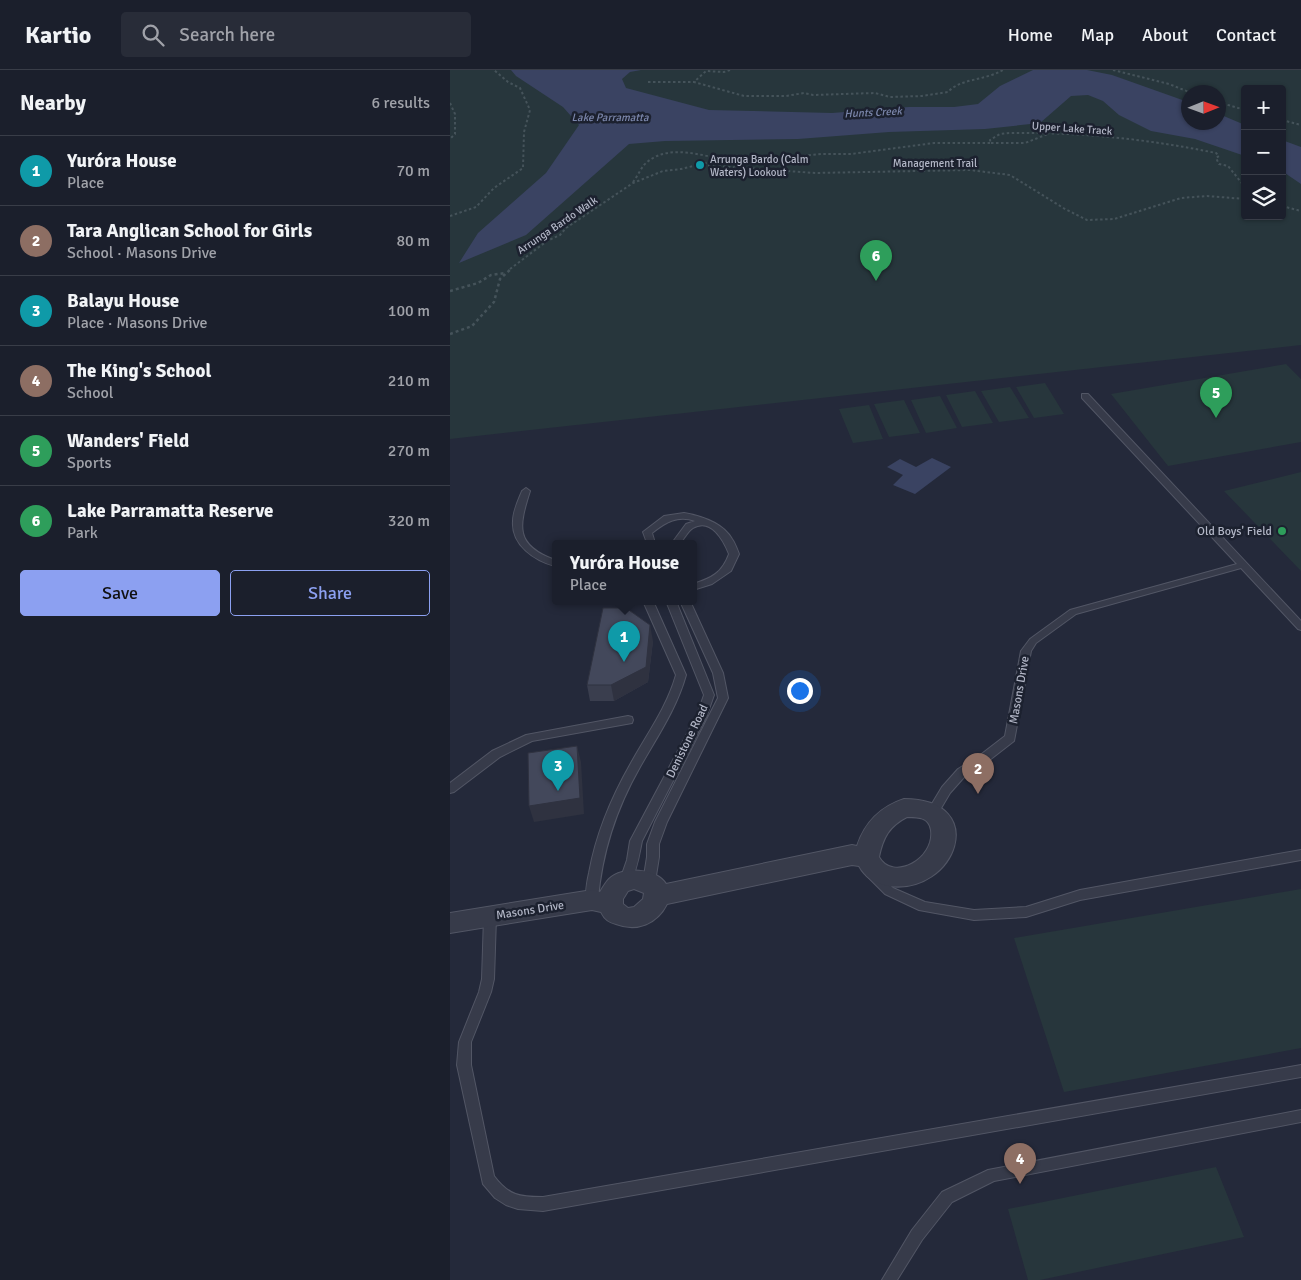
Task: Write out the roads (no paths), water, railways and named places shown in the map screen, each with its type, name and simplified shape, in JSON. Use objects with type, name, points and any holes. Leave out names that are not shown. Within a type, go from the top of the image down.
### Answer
[{"type":"street","points":[[644,886],[653,907],[647,913],[632,918],[616,913],[601,902],[613,890],[644,886],[755,874],[859,856],[879,824],[890,813],[904,808],[920,808],[933,812],[940,821],[946,835],[942,850],[935,861],[924,870],[904,876],[886,875],[874,869],[859,856]]},
{"type":"street","name":"Masons Drive","points":[[450,923],[601,902]]},
{"type":"lane","points":[[1085,396],[1301,628]]},
{"type":"lane","points":[[526,491],[517,525],[522,541],[535,553],[552,562]]},
{"type":"lane","points":[[650,540],[647,532],[660,522],[684,516],[714,526],[728,538],[734,554],[728,569],[709,582],[697,586]]},
{"type":"lane","points":[[678,540],[689,526],[703,522]]},
{"type":"lane","name":"Masons Drive","points":[[933,812],[946,790],[962,772],[983,759],[1010,738],[1026,651],[1033,640],[1073,612],[1242,565]]},
{"type":"lane","points":[[601,902],[593,875],[611,812],[620,790],[675,696],[681,675],[650,605]]},
{"type":"lane","name":"Denistone Road","points":[[644,886],[633,860],[636,841],[702,714],[709,695],[673,605]]},
{"type":"lane","name":"Denistone Road","points":[[644,886],[653,857],[653,844],[661,822],[723,698],[718,673],[687,605]]},
{"type":"lane","points":[[450,789],[496,754],[530,738],[628,720]]},
{"type":"lane","points":[[859,856],[889,891],[922,907],[974,915],[1026,912],[1080,895],[1301,855]]},
{"type":"lane","points":[[490,917],[488,979],[485,992],[465,1042],[464,1065],[488,1179],[496,1192],[508,1201],[525,1204],[543,1204],[1301,1071]]},
{"type":"lane","points":[[889,1280],[917,1235],[947,1197],[993,1175],[1301,1116]]},
{"type":"water","name":"Lake Parramatta","points":[[511,70],[641,70],[630,72],[622,79],[626,88],[709,110],[832,113],[909,107],[954,107],[978,104],[1000,86],[1033,70],[1087,70],[1112,75],[1181,100],[1181,130],[1226,130],[1226,117],[1241,123],[1241,155],[1195,139],[1151,131],[1119,115],[1103,101],[1088,95],[1071,96],[1040,123],[985,129],[889,132],[798,139],[665,141],[629,144],[526,235],[459,263],[478,233],[546,173],[579,125],[563,107],[516,76]]},
{"type":"water","points":[[1286,141],[1301,147],[1301,184],[1286,174]]},
{"type":"water","points":[[932,458],[951,467],[915,494],[893,485],[903,475],[887,467],[900,459],[916,467]]},
{"type":"place","name":"Arrunga Bardo (Calm Waters) Lookout","points":[[700,165]]},
{"type":"place","name":"Lake Parramatta Reserve","points":[[876,281]]},
{"type":"place","name":"Wanders' Field","points":[[1216,418]]},
{"type":"place","name":"Old Boys' Field","points":[[1282,531]]},
{"type":"place","name":"Yuróra House","points":[[624,662]]},
{"type":"place","name":"Balayu House","points":[[558,791]]},
{"type":"place","name":"Tara Anglican School for Girls","points":[[978,794]]},
{"type":"place","name":"The King's School","points":[[1020,1184]]},
{"type":"water label","name":"Hunts Creek","points":[[873,112]]}]
